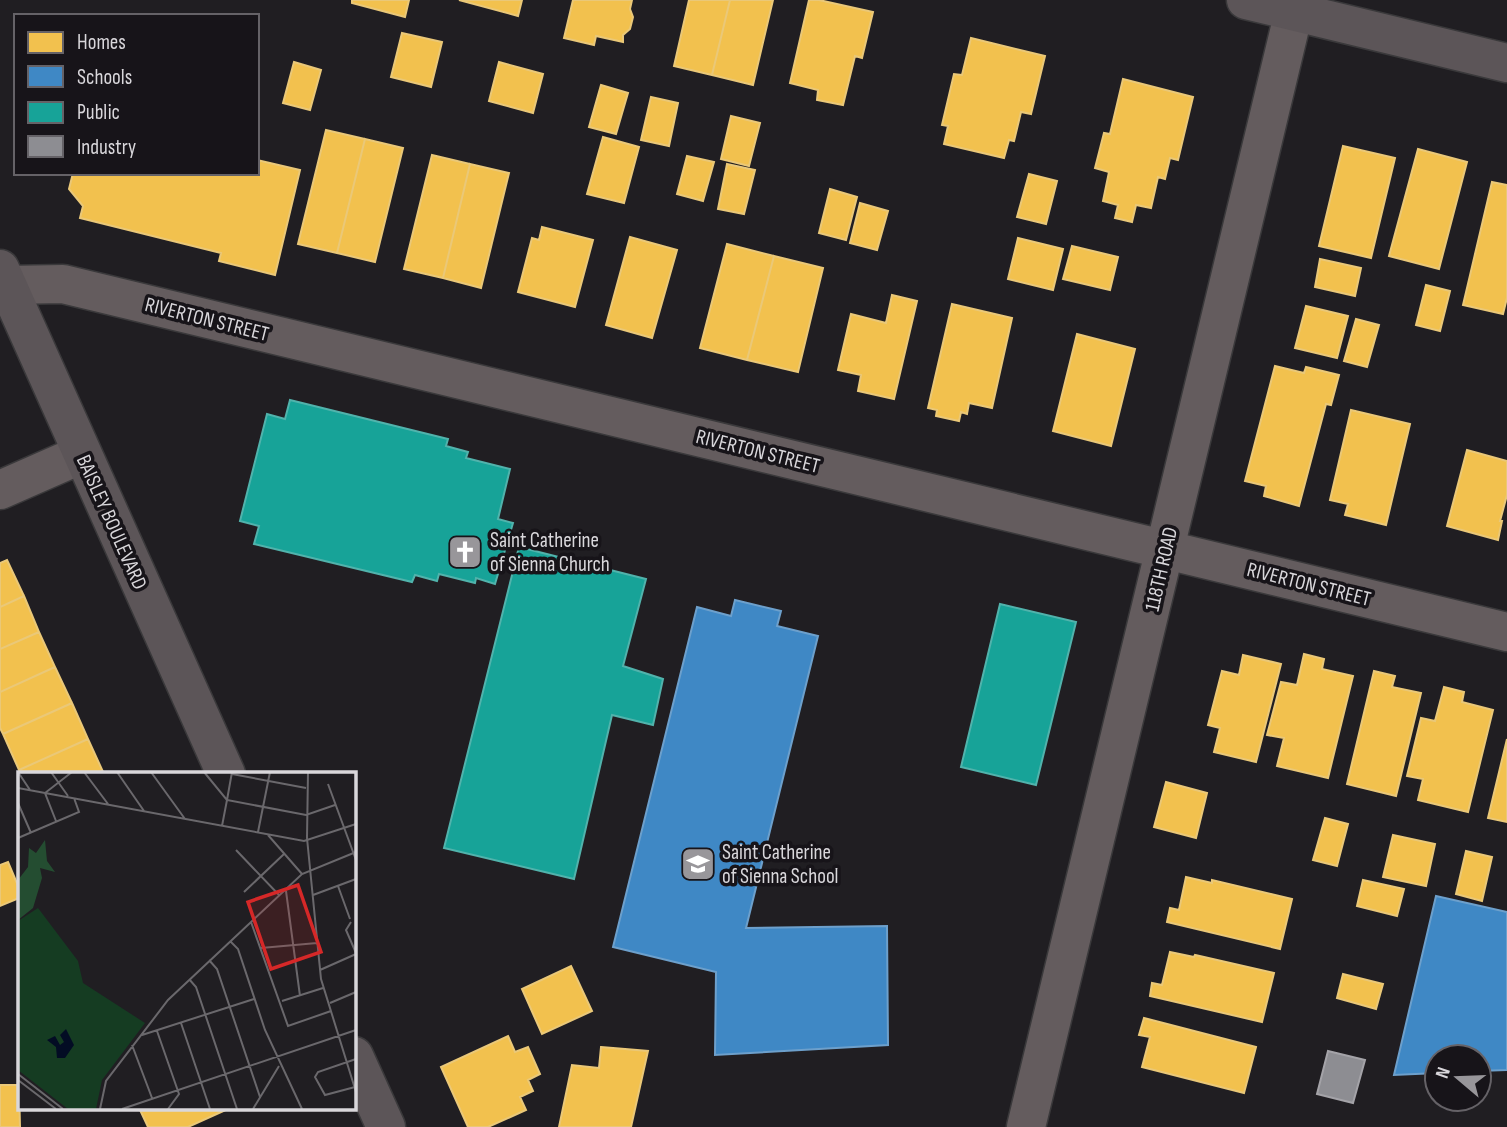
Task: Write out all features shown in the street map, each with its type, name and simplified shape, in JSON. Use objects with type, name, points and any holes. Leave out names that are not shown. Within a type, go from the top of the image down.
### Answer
[{"type":"street","points":[[1246,0],[1507,63]]},
{"type":"street","name":"118TH ROAD","points":[[1026,1127],[1294,11]]},
{"type":"street","name":"RIVERTON STREET","points":[[4,277],[63,284],[1507,632]]},
{"type":"street","name":"BAISLEY BOULEVARD","points":[[4,277],[225,772]]},
{"type":"street","points":[[0,490],[82,454]]},
{"type":"street","points":[[355,1058],[386,1127]]},
{"type":"building: Homes","points":[[352,0],[409,0],[405,17],[352,3]]},
{"type":"building: Homes","points":[[459,0],[522,0],[518,16]]},
{"type":"building: Homes","points":[[573,0],[632,0],[630,9],[633,17],[630,29],[623,35],[623,42],[596,36],[594,45],[564,38]]},
{"type":"building: Homes","points":[[689,0],[730,0],[712,75],[674,66]]},
{"type":"building: Homes","points":[[730,0],[773,0],[753,85],[712,75]]},
{"type":"building: Homes","points":[[809,0],[873,12],[862,58],[855,56],[843,105],[817,100],[818,90],[790,83]]},
{"type":"building: Homes","points":[[402,33],[442,42],[431,87],[391,77]]},
{"type":"building: Homes","points":[[971,38],[1045,56],[1031,114],[1021,112],[1014,141],[1009,140],[1004,158],[944,144],[948,126],[942,125],[954,74],[962,75]]},
{"type":"building: Homes","points":[[294,62],[321,70],[310,110],[283,103]]},
{"type":"building: Homes","points":[[499,62],[543,74],[533,113],[489,101]]},
{"type":"building: Homes","points":[[1123,79],[1193,97],[1178,160],[1170,158],[1165,179],[1158,177],[1151,208],[1136,205],[1132,222],[1115,218],[1118,205],[1103,201],[1109,172],[1095,168],[1104,133],[1110,134]]},
{"type":"building: Homes","points":[[601,85],[628,93],[616,134],[589,127]]},
{"type":"building: Homes","points":[[651,97],[678,103],[669,146],[641,140]]},
{"type":"building: Homes","points":[[731,116],[760,123],[749,166],[721,159]]},
{"type":"building: Homes","points":[[326,130],[365,139],[337,253],[298,244]]},
{"type":"building: Homes","points":[[603,137],[639,147],[624,203],[587,194]]},
{"type":"building: Homes","points":[[365,139],[403,148],[375,262],[337,253]]},
{"type":"building: Homes","points":[[1343,146],[1395,158],[1371,258],[1319,246]]},
{"type":"building: Homes","points":[[1418,149],[1467,162],[1439,269],[1389,256]]},
{"type":"building: Homes","points":[[432,155],[470,164],[443,278],[404,269]]},
{"type":"building: Homes","points":[[687,156],[714,162],[703,201],[677,194]]},
{"type":"building: Homes","points":[[259,160],[300,170],[275,275],[219,261],[221,253],[80,218],[83,206],[69,189],[72,175],[259,175]]},
{"type":"building: Homes","points":[[470,164],[509,173],[481,288],[443,278]]},
{"type":"building: Homes","points":[[727,164],[755,170],[744,214],[718,209]]},
{"type":"building: Homes","points":[[1029,174],[1057,181],[1046,224],[1017,217]]},
{"type":"building: Homes","points":[[1492,182],[1507,185],[1507,298],[1503,314],[1463,305]]},
{"type":"building: Homes","points":[[830,189],[857,197],[846,240],[819,233]]},
{"type":"building: Homes","points":[[860,203],[888,211],[877,250],[850,243]]},
{"type":"building: Homes","points":[[542,227],[593,240],[575,307],[518,292],[532,238],[539,240]]},
{"type":"building: Homes","points":[[630,237],[677,250],[652,338],[606,325]]},
{"type":"building: Homes","points":[[1018,238],[1063,249],[1053,290],[1008,279]]},
{"type":"building: Homes","points":[[727,244],[774,256],[747,360],[700,348]]},
{"type":"building: Homes","points":[[1072,246],[1118,257],[1110,290],[1063,279]]},
{"type":"building: Homes","points":[[774,256],[823,268],[798,372],[747,360]]},
{"type":"building: Homes","points":[[1320,259],[1361,268],[1355,296],[1315,287]]},
{"type":"building: Homes","points":[[1426,285],[1450,291],[1440,331],[1416,325]]},
{"type":"building: Homes","points":[[892,295],[917,301],[894,399],[858,391],[861,375],[838,370],[851,314],[886,323]]},
{"type":"building: Homes","points":[[952,304],[1012,318],[992,408],[969,403],[967,414],[961,412],[959,421],[936,416],[937,410],[928,408]]},
{"type":"building: Homes","points":[[1306,306],[1348,316],[1337,358],[1295,348]]},
{"type":"building: Homes","points":[[1356,319],[1379,325],[1367,367],[1344,361]]},
{"type":"building: Homes","points":[[1077,334],[1135,349],[1111,446],[1053,431]]},
{"type":"building: Homes","points":[[1275,366],[1304,373],[1306,367],[1339,375],[1331,405],[1326,404],[1299,506],[1264,496],[1266,486],[1245,481]]},
{"type":"building: Homes","points":[[1351,410],[1410,424],[1386,525],[1345,515],[1348,504],[1330,500]]},
{"type":"building: Homes","points":[[1467,450],[1507,461],[1507,495],[1498,540],[1447,526]]},
{"type":"building: Homes","points":[[7,560],[24,596],[0,607],[0,563]]},
{"type":"building: Homes","points":[[24,596],[39,632],[0,649],[0,607]]},
{"type":"building: Homes","points":[[39,632],[55,667],[0,692],[0,649]]},
{"type":"building: Homes","points":[[1304,654],[1324,659],[1322,669],[1353,676],[1328,778],[1277,766],[1284,738],[1267,735],[1281,682],[1297,685]]},
{"type":"building: Homes","points":[[1243,655],[1281,664],[1256,762],[1214,752],[1220,728],[1208,725],[1222,671],[1239,675]]},
{"type":"building: Homes","points":[[55,667],[72,703],[3,734],[0,728],[0,692]]},
{"type":"building: Homes","points":[[1374,671],[1395,676],[1392,687],[1421,693],[1396,796],[1347,784]]},
{"type":"building: Homes","points":[[1444,687],[1464,692],[1462,702],[1493,710],[1468,812],[1418,800],[1423,779],[1407,776],[1421,718],[1435,721]]},
{"type":"building: Homes","points":[[72,703],[88,739],[19,770],[3,734]]},
{"type":"building: Homes","points":[[88,739],[103,772],[20,772],[19,770]]},
{"type":"building: Homes","points":[[1507,739],[1507,822],[1488,818]]},
{"type":"building: Homes","points":[[1166,782],[1207,793],[1196,838],[1154,827]]},
{"type":"building: Homes","points":[[1325,818],[1348,824],[1337,866],[1313,860]]},
{"type":"building: Homes","points":[[1393,835],[1435,844],[1426,886],[1383,877]]},
{"type":"building: Homes","points":[[1466,851],[1492,857],[1482,901],[1456,894]]},
{"type":"building: Homes","points":[[8,862],[18,886],[18,898],[0,906],[0,865]]},
{"type":"building: Homes","points":[[1186,877],[1212,883],[1212,880],[1292,899],[1280,949],[1167,922],[1170,908],[1179,910]]},
{"type":"building: Homes","points":[[1363,880],[1404,889],[1397,916],[1357,906]]},
{"type":"building: Homes","points":[[1170,952],[1274,973],[1262,1022],[1150,996],[1152,983],[1162,985]]},
{"type":"building: Homes","points":[[571,966],[592,1011],[542,1034],[522,989]]},
{"type":"building: Homes","points":[[1343,974],[1383,984],[1376,1009],[1337,998]]},
{"type":"building: Homes","points":[[1144,1018],[1256,1047],[1244,1093],[1142,1067],[1150,1037],[1139,1035]]},
{"type":"building: Homes","points":[[508,1036],[515,1052],[528,1047],[540,1074],[528,1080],[533,1091],[520,1097],[526,1110],[488,1127],[468,1127],[441,1067]]},
{"type":"building: Homes","points":[[601,1047],[648,1051],[631,1127],[559,1127],[572,1065],[599,1068]]},
{"type":"building: Homes","points":[[0,1085],[18,1085],[20,1127],[0,1127]]},
{"type":"building: Homes","points":[[140,1110],[226,1110],[188,1127],[148,1127]]},
{"type":"building: Schools","name":"Saint Catherine of Sienna School","points":[[735,600],[781,611],[777,626],[818,636],[746,928],[887,926],[888,1045],[715,1055],[716,972],[613,947],[697,607],[731,616]]},
{"type":"building: Schools","points":[[1436,896],[1507,912],[1507,1070],[1493,1070],[1493,1043],[1423,1043],[1423,1074],[1394,1075]]},
{"type":"building: Public","points":[[290,400],[448,439],[446,446],[468,452],[466,458],[510,469],[498,519],[513,523],[495,584],[476,578],[475,583],[439,574],[437,581],[415,575],[412,582],[254,544],[259,526],[240,521],[267,414],[285,419]]},
{"type":"building: Public","points":[[519,547],[646,579],[623,666],[663,679],[653,725],[612,715],[574,879],[444,848]]},
{"type":"building: Public","points":[[1000,604],[1076,622],[1036,785],[961,767]]},
{"type":"building: Industry","points":[[1328,1051],[1365,1060],[1353,1103],[1317,1094]]},
{"type":"place","name":"Saint Catherine of Sienna Church","points":[[465,552]]},
{"type":"place","name":"Saint Catherine of Sienna School","points":[[698,864]]}]
